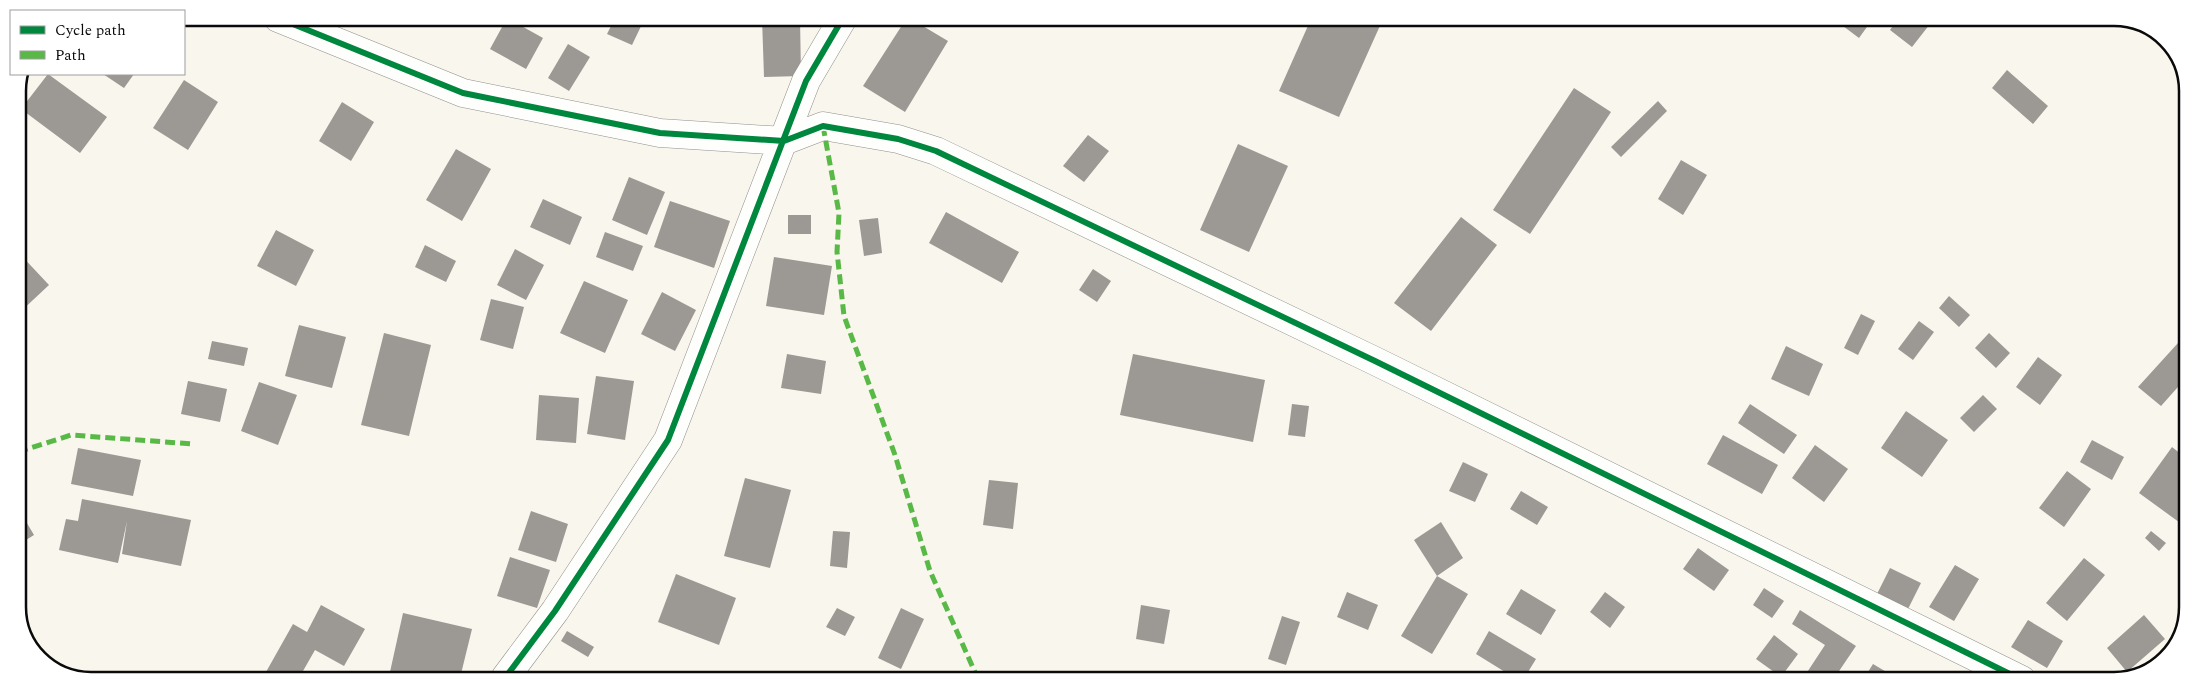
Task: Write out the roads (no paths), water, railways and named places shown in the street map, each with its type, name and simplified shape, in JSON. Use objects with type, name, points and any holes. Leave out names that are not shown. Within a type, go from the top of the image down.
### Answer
[{"type":"street","points":[[298,26],[463,93],[660,133],[784,141],[823,126],[898,139],[936,151],[1375,361],[2006,672]]},
{"type":"street","points":[[509,672],[555,611],[668,440],[806,80],[838,26]]}]
